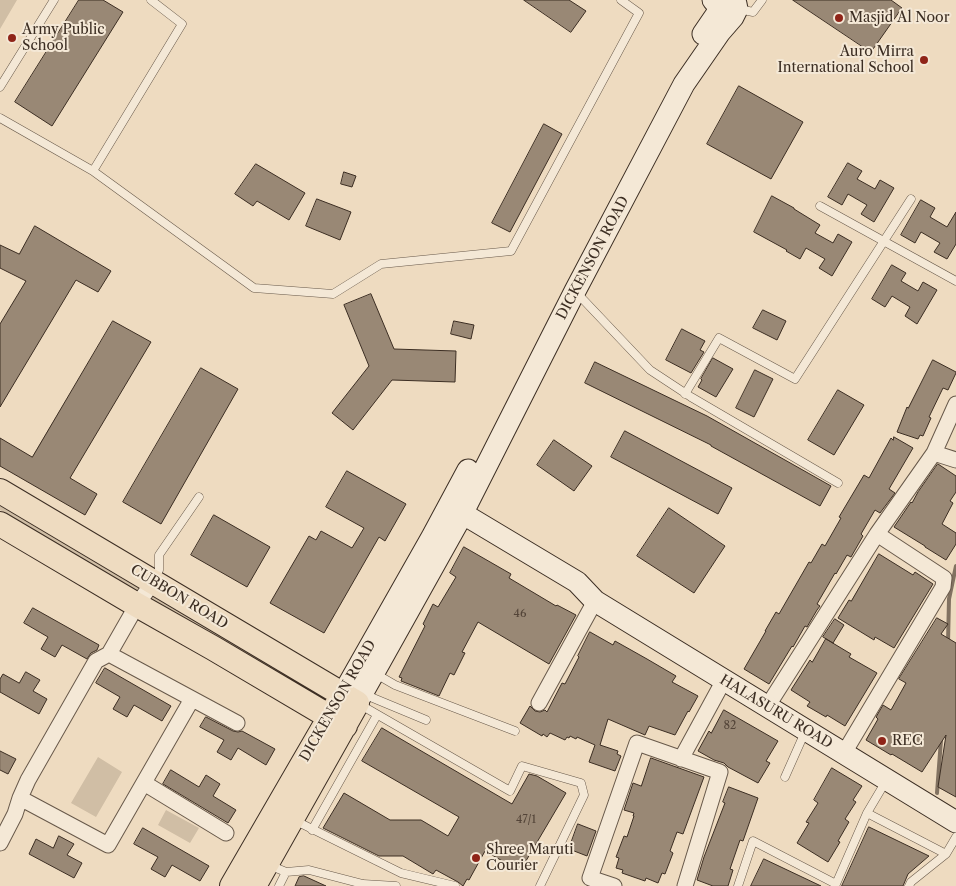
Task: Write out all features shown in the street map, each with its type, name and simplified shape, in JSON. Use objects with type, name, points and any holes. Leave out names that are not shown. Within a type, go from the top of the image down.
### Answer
[{"type":"main road","name":"DICKENSON ROAD","points":[[232,886],[337,722],[374,673],[453,515],[516,376],[718,12],[719,7],[712,0]]},
{"type":"main road","name":"DICKENSON ROAD","points":[[354,697],[575,291],[678,81],[733,17],[735,4]]},
{"type":"main road","name":"CUBBON ROAD","points":[[0,491],[153,582],[354,697]]},
{"type":"main road","name":"HALASURU ROAD","points":[[453,515],[572,595],[595,601],[956,822]]},
{"type":"main road","name":"CUBBON ROAD","points":[[0,524],[337,722]]},
{"type":"main road","name":"DICKENSON ROAD","points":[[254,886],[277,868],[302,825],[337,722]]},
{"type":"street","points":[[767,706],[877,534],[934,453],[956,404]]},
{"type":"street","points":[[934,453],[956,460]]},
{"type":"street","points":[[844,753],[944,587],[944,578],[877,534]]},
{"type":"street","points":[[0,843],[15,814],[28,780],[96,661],[109,654],[137,605],[153,582]]},
{"type":"street","points":[[539,703],[595,601]]},
{"type":"street","points":[[109,654],[237,723]]},
{"type":"street","points":[[680,759],[724,680]]},
{"type":"street","points":[[20,798],[108,845],[192,699]]},
{"type":"street","points":[[614,886],[590,878],[637,744],[720,772],[685,886]]},
{"type":"street","points":[[144,783],[226,833]]},
{"type":"lane","points":[[0,87],[54,0]]},
{"type":"lane","points":[[93,171],[182,24],[151,0]]},
{"type":"lane","points":[[0,118],[93,171],[254,288],[333,294],[381,264],[511,251],[640,13],[621,0]]},
{"type":"lane","points":[[735,4],[753,12],[762,0]]},
{"type":"lane","points":[[686,394],[719,338],[795,379],[911,199]]},
{"type":"lane","points":[[820,206],[956,281]]},
{"type":"lane","points":[[575,291],[650,370],[686,394],[838,483]]},
{"type":"lane","points":[[153,582],[160,570],[159,555],[199,497]]},
{"type":"lane","points":[[374,673],[395,685],[515,731]]},
{"type":"lane","points":[[354,697],[377,715],[510,792],[522,766],[581,784],[584,794],[540,886]]},
{"type":"lane","points":[[354,697],[375,699],[426,720]]},
{"type":"lane","points":[[377,715],[302,825],[401,873],[455,886]]},
{"type":"lane","points":[[785,778],[806,730]]},
{"type":"lane","points":[[738,886],[754,841],[836,884],[867,813],[887,780]]},
{"type":"lane","points":[[867,813],[946,854]]},
{"type":"lane","points":[[909,886],[911,882],[946,854],[956,836]]},
{"type":"lane","points":[[278,886],[277,868],[309,870],[363,884],[396,886]]},
{"type":"lane","points":[[821,886],[825,878]]},
{"type":"shaded area","points":[[0,0],[17,0],[0,29]]},
{"type":"shaded area","points":[[0,504],[317,691],[314,695],[0,510]]},
{"type":"shaded area","points":[[98,757],[122,772],[96,817],[71,803]]},
{"type":"shaded area","points":[[166,810],[199,828],[190,843],[158,825]]},
{"type":"building","points":[[79,0],[103,0],[123,12],[52,126],[15,102]]},
{"type":"building","points":[[524,0],[569,0],[586,11],[571,32]]},
{"type":"building","points":[[793,0],[891,0],[902,8],[871,52]]},
{"type":"building","points":[[739,86],[803,122],[771,179],[707,144]]},
{"type":"building","points":[[544,124],[562,134],[510,232],[492,223]]},
{"type":"building","points":[[848,163],[862,171],[857,179],[875,189],[880,180],[894,188],[874,222],[861,214],[867,205],[848,194],[842,205],[828,197]]},
{"type":"building","points":[[256,164],[305,193],[289,220],[257,201],[253,206],[235,194]]},
{"type":"building","points":[[344,172],[356,176],[352,187],[341,184]]},
{"type":"building","points":[[772,196],[820,225],[815,233],[833,243],[838,234],[852,242],[832,276],[819,268],[825,259],[806,248],[800,259],[754,232]]},
{"type":"building","points":[[317,199],[351,212],[340,240],[306,226]]},
{"type":"building","points":[[921,200],[935,208],[930,217],[947,227],[956,212],[956,244],[947,259],[934,252],[940,243],[921,232],[915,243],[901,235]]},
{"type":"building","points":[[35,226],[111,271],[98,292],[76,280],[0,407],[0,324],[26,281],[0,268],[0,245],[19,254]]},
{"type":"building","points":[[892,265],[906,273],[901,281],[918,291],[923,282],[937,290],[917,324],[905,316],[910,307],[892,296],[885,307],[872,299]]},
{"type":"building","points":[[371,294],[394,349],[456,351],[455,382],[392,380],[353,430],[332,413],[369,366],[344,305]]},
{"type":"building","points":[[763,310],[786,321],[777,340],[753,328]]},
{"type":"building","points":[[113,321],[151,342],[70,478],[97,494],[85,515],[0,466],[0,438],[32,457]]},
{"type":"building","points":[[454,321],[474,325],[471,339],[451,334]]},
{"type":"building","points":[[682,329],[705,341],[700,350],[704,352],[691,373],[666,360]]},
{"type":"building","points":[[713,358],[733,369],[716,397],[698,387]]},
{"type":"building","points":[[933,360],[956,372],[948,390],[943,388],[929,417],[931,418],[923,436],[920,435],[918,439],[897,432],[907,407]]},
{"type":"building","points":[[595,362],[707,416],[831,486],[820,506],[711,445],[585,383]]},
{"type":"building","points":[[201,368],[238,389],[161,524],[123,502]]},
{"type":"building","points":[[755,370],[773,379],[754,417],[736,408]]},
{"type":"building","points":[[838,390],[864,405],[834,455],[808,440]]},
{"type":"building","points":[[625,431],[732,488],[718,514],[611,457]]},
{"type":"building","points":[[894,437],[913,448],[889,489],[895,493],[880,513],[875,510],[861,534],[863,536],[851,557],[847,555],[835,573],[817,604],[820,606],[807,627],[805,626],[769,684],[744,669],[776,612],[779,614],[809,562],[811,563],[822,544],[825,546],[841,518],[839,517],[864,475],[869,478],[891,438],[893,440]]},
{"type":"building","points":[[554,440],[592,466],[574,491],[537,465]]},
{"type":"building","points":[[938,464],[956,476],[956,492],[950,501],[953,503],[942,524],[956,533],[956,544],[946,560],[894,527]]},
{"type":"building","points":[[347,471],[406,504],[385,541],[379,537],[324,633],[270,603],[309,536],[316,540],[321,531],[352,548],[364,528],[326,507]]},
{"type":"building","points":[[669,508],[725,546],[694,593],[637,556]]},
{"type":"building","points":[[214,515],[270,547],[247,587],[191,555]]},
{"type":"building","points":[[464,547],[511,574],[509,578],[556,606],[576,615],[549,664],[478,622],[462,652],[465,653],[454,675],[450,673],[439,696],[401,681],[402,678],[399,677],[425,626],[423,624],[433,604],[438,607],[456,577],[450,573]]},
{"type":"building","points":[[879,554],[913,575],[915,572],[933,584],[894,648],[875,637],[874,640],[838,618],[849,600],[851,601]]},
{"type":"building","points":[[33,608],[99,645],[97,650],[91,653],[87,659],[62,645],[55,657],[41,649],[48,637],[24,623]]},
{"type":"building","points":[[937,618],[948,624],[941,634],[956,643],[956,797],[938,787],[946,735],[922,772],[866,740],[878,719],[876,717],[883,705],[891,710],[906,683],[899,679]]},
{"type":"building","points":[[835,619],[844,625],[833,643],[823,637]]},
{"type":"building","points":[[590,632],[613,645],[615,641],[676,676],[672,682],[698,696],[675,735],[649,726],[645,735],[608,719],[600,745],[618,751],[617,754],[621,756],[615,771],[589,762],[595,745],[577,737],[576,739],[570,736],[565,740],[550,733],[547,737],[543,734],[542,736],[520,723],[530,706],[535,711],[545,710],[547,712],[562,683],[565,684]]},
{"type":"building","points":[[826,639],[851,654],[849,657],[877,673],[845,726],[807,706],[810,702],[791,690]]},
{"type":"building","points":[[105,668],[171,706],[162,721],[134,705],[127,717],[113,709],[120,697],[96,683]]},
{"type":"building","points":[[26,672],[40,680],[33,691],[47,699],[39,714],[0,692],[0,679],[3,674],[19,683]]},
{"type":"building","points":[[724,710],[778,741],[766,761],[770,763],[758,783],[724,763],[698,751]]},
{"type":"building","points":[[206,717],[233,731],[242,731],[275,749],[266,765],[238,748],[231,760],[217,752],[224,740],[200,727]]},
{"type":"building","points":[[382,728],[512,804],[529,774],[537,776],[566,793],[520,871],[485,851],[469,880],[467,879],[463,886],[436,870],[433,874],[403,856],[379,856],[323,828],[344,793],[390,820],[421,820],[448,836],[459,817],[362,761]]},
{"type":"building","points":[[0,751],[16,759],[8,774],[0,770]]},
{"type":"building","points":[[651,758],[704,777],[683,834],[677,832],[670,851],[673,853],[665,874],[662,873],[658,883],[646,878],[645,881],[622,873],[623,870],[616,868],[619,858],[616,857],[624,836],[627,837],[634,816],[634,813],[624,810],[633,783],[641,786]]},
{"type":"building","points":[[832,768],[862,786],[853,800],[856,802],[845,819],[849,822],[828,862],[797,843],[809,823],[806,822],[818,803],[814,800]]},
{"type":"building","points":[[171,770],[199,787],[206,775],[220,784],[213,796],[236,810],[228,823],[163,784]]},
{"type":"building","points":[[729,787],[758,798],[743,841],[740,840],[730,869],[733,870],[728,886],[713,886],[697,880]]},
{"type":"building","points":[[578,824],[596,831],[587,856],[569,849]]},
{"type":"building","points":[[869,827],[929,856],[908,874],[903,886],[842,886]]},
{"type":"building","points":[[143,828],[209,866],[200,881],[172,865],[165,877],[151,869],[158,857],[134,844]]},
{"type":"building","points":[[59,836],[74,844],[67,855],[82,863],[74,878],[29,854],[36,839],[53,848]]},
{"type":"building","points":[[764,859],[821,886],[751,886]]},
{"type":"building","points":[[304,876],[326,886],[295,886],[299,877]]},
{"type":"waterway","points":[[948,643],[949,599],[956,566]]},
{"type":"waterway","points":[[937,793],[941,740]]},
{"type":"place","name":"Masjid Al Noor","points":[[839,18]]},
{"type":"place","name":"Army Public School","points":[[12,38]]},
{"type":"place","name":"Auro Mirra International School","points":[[924,60]]},
{"type":"place","name":"REC","points":[[882,741]]},
{"type":"place","name":"Shree Maruti Courier","points":[[476,858]]}]
